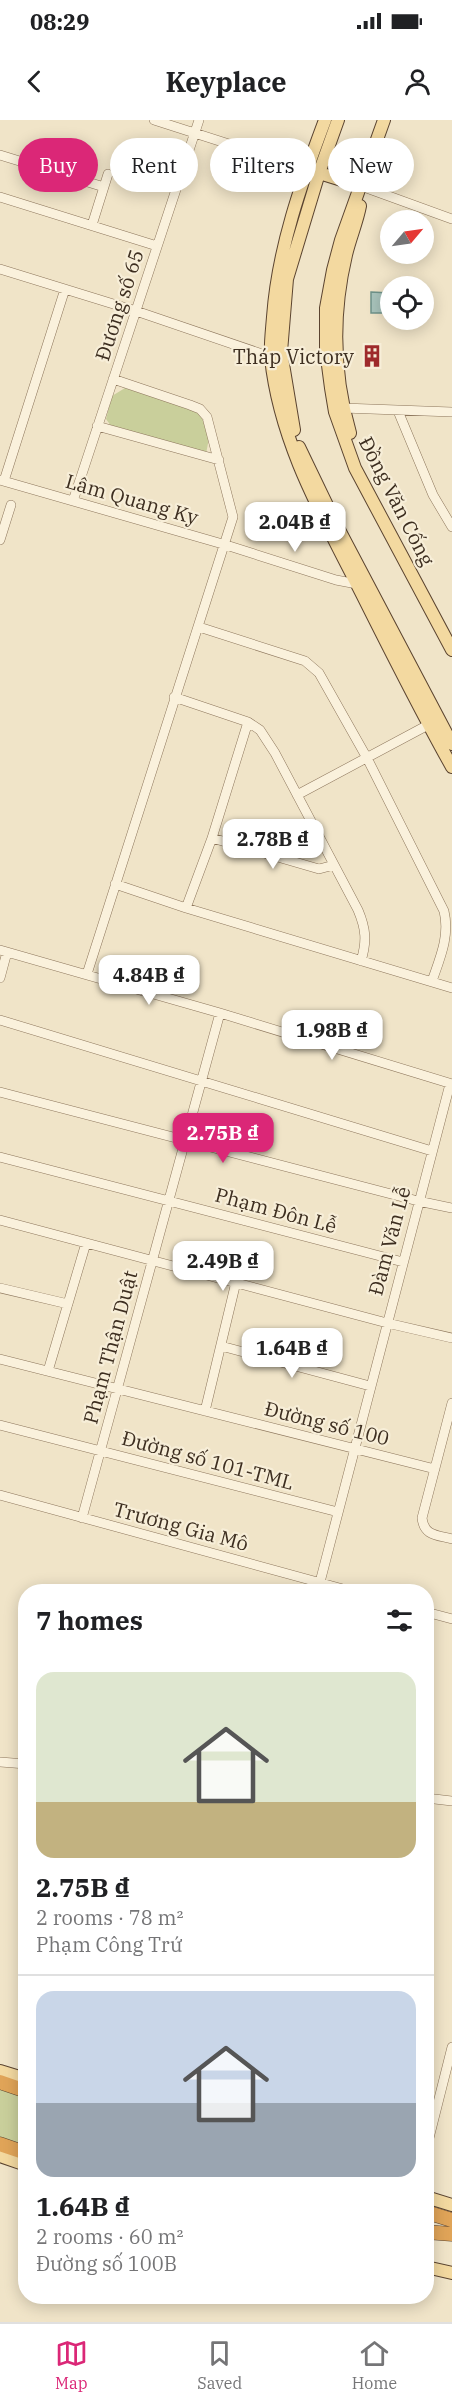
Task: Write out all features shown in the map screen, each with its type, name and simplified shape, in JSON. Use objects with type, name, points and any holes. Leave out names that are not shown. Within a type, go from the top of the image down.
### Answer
[{"type":"highway","points":[[0,2082],[18,2088]]},
{"type":"highway","points":[[0,2144],[18,2150]]},
{"type":"highway","points":[[434,2214],[452,2220]]},
{"type":"highway","points":[[434,2233],[452,2234]]},
{"type":"main road","points":[[316,158],[325,120]]},
{"type":"main road","points":[[316,165],[338,120]]},
{"type":"main road","name":"Đồng Văn Cống","points":[[378,138],[384,120]]},
{"type":"main road","points":[[305,192],[281,253],[273,307],[271,357],[286,432],[302,474],[452,744]]},
{"type":"main road","points":[[308,192],[287,279],[281,352],[290,414],[298,445],[428,725],[452,767]]},
{"type":"main road","name":"Đồng Văn Cống","points":[[359,192],[341,240],[326,308],[326,350],[334,412],[355,468],[452,650]]},
{"type":"main road","name":"Đồng Văn Cống","points":[[361,192],[360,206],[346,254],[336,316],[336,364],[343,408],[352,439],[369,480],[452,637]]},
{"type":"main road","points":[[0,2071],[18,2077]]},
{"type":"main road","points":[[0,2156],[18,2162]]},
{"type":"main road","points":[[434,2199],[452,2205]]},
{"type":"main road","points":[[434,2269],[452,2273]]},
{"type":"street","points":[[154,120],[210,138]]},
{"type":"street","name":"Đương số 65","points":[[73,501],[199,120]]},
{"type":"street","points":[[0,155],[104,187]]},
{"type":"street","points":[[92,225],[108,174]]},
{"type":"street","points":[[378,192],[452,219]]},
{"type":"street","points":[[0,197],[157,246]]},
{"type":"street","points":[[0,269],[136,311],[271,357]]},
{"type":"street","points":[[2,481],[65,289]]},
{"type":"street","points":[[87,974],[233,517],[207,417],[200,409],[113,379]]},
{"type":"street","points":[[343,408],[452,412]]},
{"type":"street","points":[[398,411],[433,495],[452,527]]},
{"type":"street","points":[[98,426],[219,460]]},
{"type":"street","name":"Lâm Quang Ky","points":[[2,481],[226,544],[295,567],[362,583]]},
{"type":"street","points":[[0,540],[11,506]]},
{"type":"street","points":[[199,627],[305,661],[319,673],[367,758],[444,911],[447,923],[446,939],[432,981]]},
{"type":"street","points":[[174,697],[249,722],[260,730],[297,795],[366,929],[366,945],[361,961]]},
{"type":"street","points":[[186,908],[212,838],[249,722]]},
{"type":"street","points":[[297,795],[428,725]]},
{"type":"street","points":[[212,838],[319,869],[334,865]]},
{"type":"street","points":[[115,884],[186,908],[452,988]]},
{"type":"street","points":[[0,978],[4,951],[220,1012],[451,1084]]},
{"type":"street","name":"Phạm Thận Duật","points":[[82,1518],[220,1012]]},
{"type":"street","points":[[0,1020],[432,1150]]},
{"type":"street","name":"Đàm Văn Lễ","points":[[320,1582],[418,1201],[451,1084]]},
{"type":"street","points":[[0,1092],[452,1208]]},
{"type":"street","name":"Phạm Đôn Lễ","points":[[0,1157],[403,1262]]},
{"type":"street","points":[[0,1220],[387,1323],[452,1338]]},
{"type":"street","points":[[48,1371],[86,1243]]},
{"type":"street","points":[[205,1411],[236,1282]]},
{"type":"street","points":[[0,1288],[68,1304]]},
{"type":"street","points":[[221,1346],[370,1386]]},
{"type":"street","name":"Đường số 100","points":[[0,1359],[435,1469]]},
{"type":"street","points":[[452,1403],[422,1518],[423,1527],[427,1532],[452,1539]]},
{"type":"street","name":"Đường số 101-TML","points":[[0,1425],[338,1512]]},
{"type":"street","name":"Trương Gia Mô","points":[[0,1495],[327,1584]]},
{"type":"street","points":[[434,1614],[452,1619]]},
{"type":"street","points":[[0,1762],[18,1763]]},
{"type":"street","points":[[434,1799],[452,1801]]},
{"type":"street","points":[[434,2118],[452,2047]]},
{"type":"green space","points":[[125,388],[200,412],[209,438],[206,454],[111,426],[106,419],[112,396]]},
{"type":"green space","points":[[0,2085],[18,2091],[18,2143],[0,2138]]},
{"type":"water","points":[[371,292],[380,292],[380,313],[371,313]]},
{"type":"place","name":"Tháp Victory","points":[[372,356]]}]
